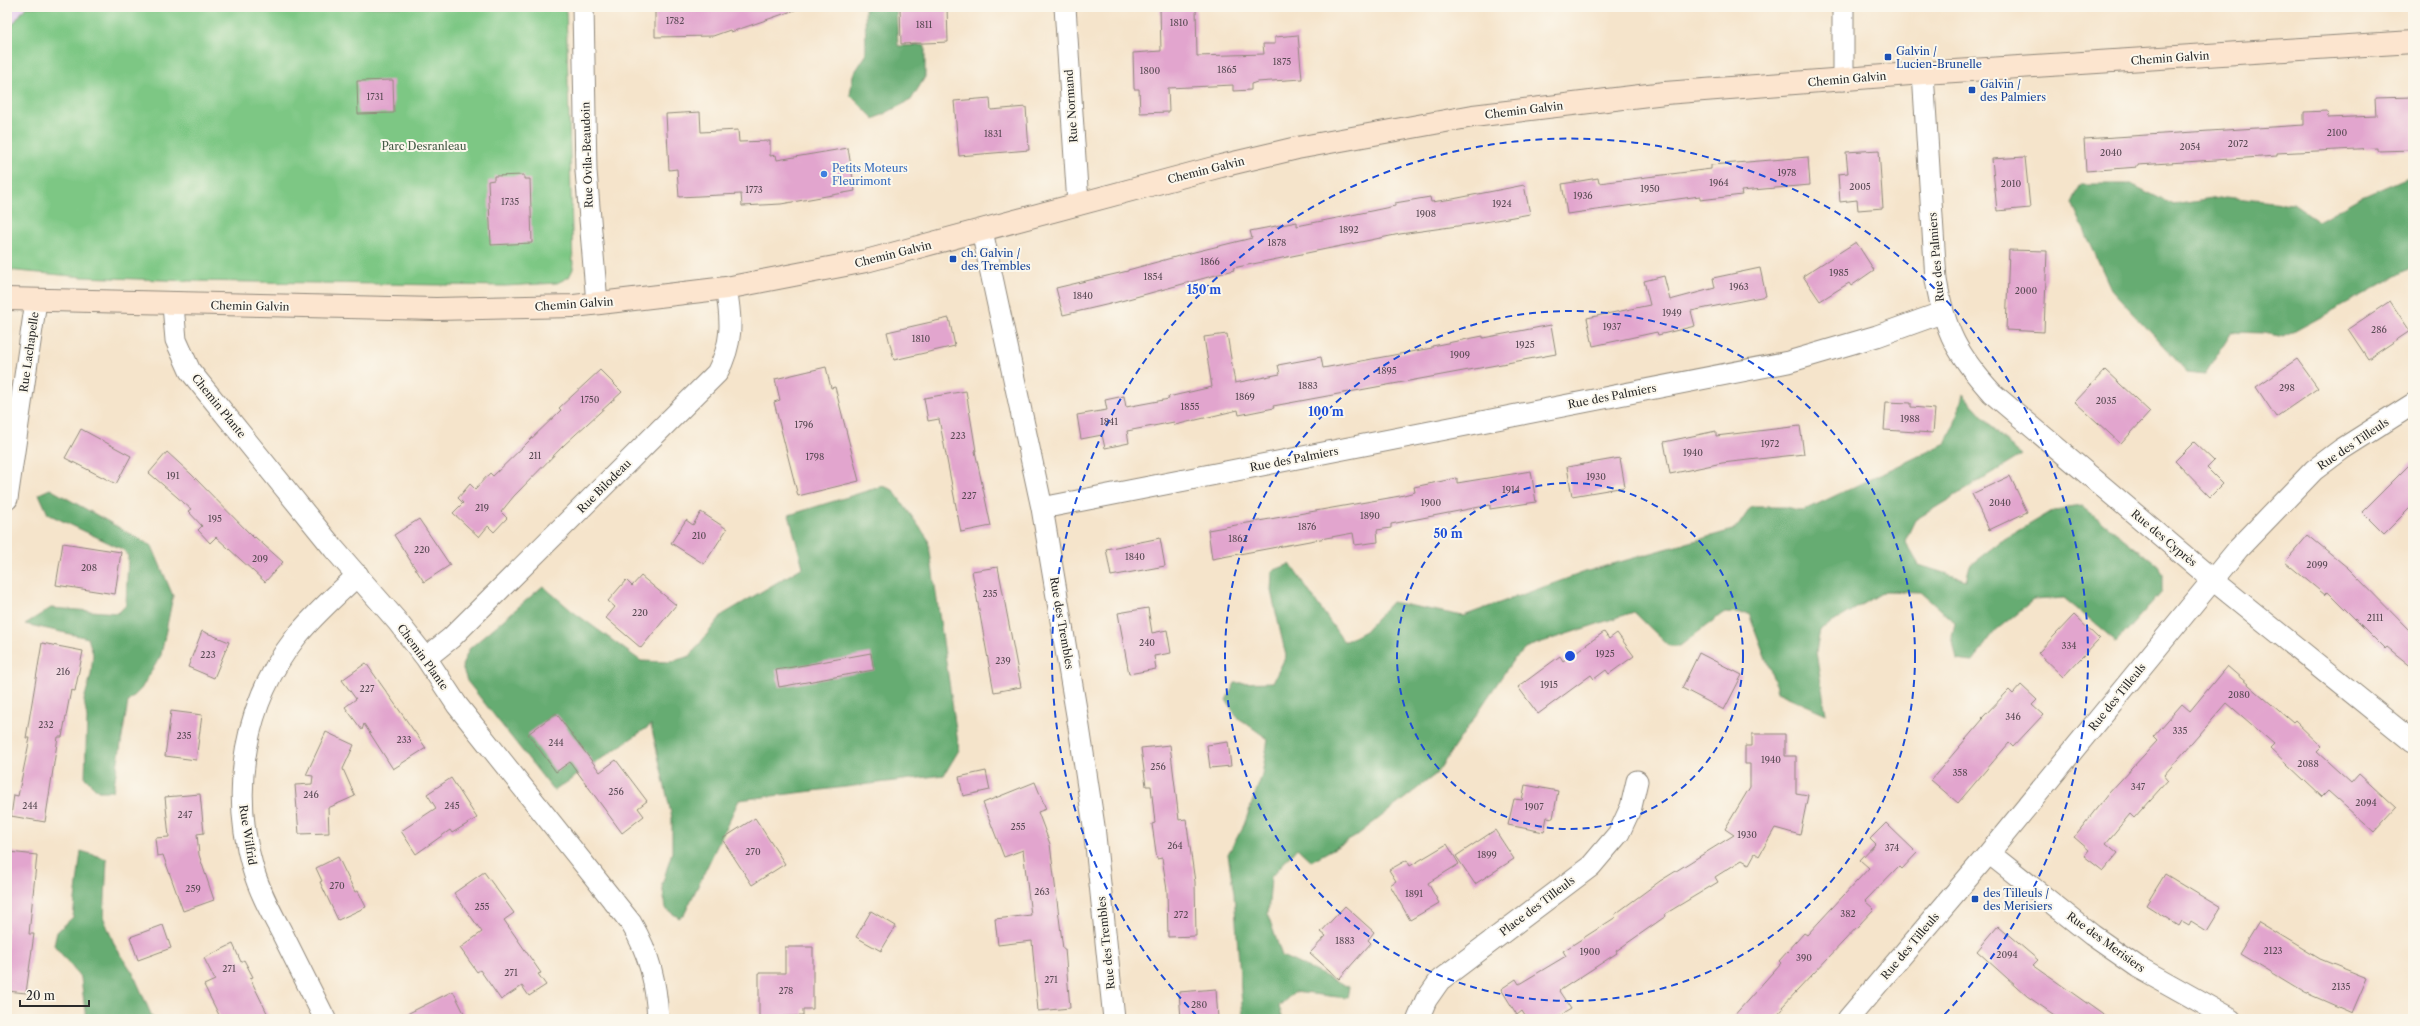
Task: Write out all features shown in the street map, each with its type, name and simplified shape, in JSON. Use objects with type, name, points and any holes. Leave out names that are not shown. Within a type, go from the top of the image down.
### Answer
[{"type":"street","name":"Rue Ovila-Beaudoin","points":[[583,7],[586,171],[597,303]]},
{"type":"street","name":"Rue Normand","points":[[1065,7],[1078,204]]},
{"type":"street","points":[[1843,7],[1843,80]]},
{"type":"street","name":"Chemin Galvin","points":[[7,299],[173,305],[444,309],[597,303],[726,288],[866,262],[1078,204],[1289,150],[1416,126],[1536,108],[1658,94],[1923,73],[2413,42]]},
{"type":"street","name":"Rue des Palmiers","points":[[1042,508],[1788,362],[1878,336],[1941,313],[1936,280],[1923,73]]},
{"type":"street","name":"Rue des Trembles","points":[[982,231],[1042,508],[1094,826],[1114,1019]]},
{"type":"street","name":"Rue Bilodeau","points":[[426,658],[451,638],[717,373],[727,354],[731,325],[726,288]]},
{"type":"street","name":"Rue Lachapelle","points":[[7,499],[36,301]]},
{"type":"street","name":"Chemin Plante","points":[[173,305],[176,340],[190,371],[426,658],[462,711],[631,924],[644,946],[651,966],[656,992],[658,1019]]},
{"type":"street","name":"Rue des Cyprès","points":[[1941,313],[1951,340],[1968,367],[1992,394],[2213,580],[2413,742]]},
{"type":"street","name":"Rue des Tilleuls","points":[[1848,1019],[1989,853],[2238,549],[2314,470],[2342,449],[2413,404]]},
{"type":"street","name":"Rue Wilfrid","points":[[326,1019],[263,896],[253,870],[242,813],[242,782],[246,746],[254,715],[276,669],[296,638],[331,600],[358,575]]},
{"type":"street","name":"Place des Tilleuls","points":[[1418,1019],[1426,1000],[1440,980],[1592,866],[1618,832],[1631,807],[1637,781]]},
{"type":"street","name":"Rue des Merisiers","points":[[1989,853],[2092,935],[2138,967],[2231,1019]]},
{"type":"shaded area","points":[[7,7],[26,7],[7,32]]},
{"type":"green space","name":"Parc Desranleau","points":[[26,7],[566,7],[573,269],[569,277],[557,283],[505,286],[191,281],[83,277],[7,270],[7,32]]},
{"type":"green space","points":[[865,7],[896,7],[898,46],[925,45],[925,77],[911,100],[874,119],[850,95],[853,75],[866,55]]},
{"type":"green space","points":[[2413,175],[2413,267],[2284,337],[2264,333],[2232,332],[2205,374],[2187,372],[2111,289],[2072,203],[2081,184],[2131,184],[2173,205],[2225,197],[2293,204],[2318,221],[2357,199]]},
{"type":"green space","points":[[1963,394],[2009,445],[2022,455],[1915,520],[1905,541],[1919,565],[1966,580],[1970,565],[2000,542],[2054,510],[2082,506],[2157,565],[2162,574],[2162,591],[2117,642],[2064,598],[2033,600],[1995,631],[1972,662],[1957,660],[1952,637],[1955,623],[1920,592],[1885,591],[1820,630],[1816,652],[1826,714],[1777,692],[1774,680],[1749,614],[1723,613],[1680,646],[1669,646],[1634,612],[1530,646],[1513,660],[1436,774],[1355,837],[1311,861],[1297,848],[1271,877],[1268,915],[1282,956],[1349,987],[1347,998],[1294,992],[1279,1006],[1283,1019],[1243,1019],[1234,894],[1228,854],[1244,825],[1262,775],[1268,739],[1237,717],[1226,700],[1235,683],[1273,682],[1286,656],[1271,591],[1272,571],[1290,564],[1344,642],[1365,631],[1392,602],[1463,616],[1588,571],[1736,529],[1751,507],[1785,507],[1803,511],[1946,443],[1954,426]]},
{"type":"green space","points":[[883,486],[893,490],[928,539],[959,750],[944,775],[739,800],[684,915],[679,918],[666,909],[662,885],[672,852],[672,818],[651,725],[554,791],[467,681],[462,666],[469,649],[543,586],[572,611],[641,661],[670,662],[690,656],[722,615],[803,567],[789,515]]},
{"type":"green space","points":[[50,489],[152,546],[173,596],[161,655],[141,689],[128,702],[113,791],[98,791],[85,778],[87,718],[84,700],[91,675],[93,654],[88,638],[25,624],[51,608],[118,613],[126,605],[128,556],[124,550],[48,514],[39,494]]},
{"type":"green space","points":[[81,851],[107,859],[104,919],[115,946],[133,973],[153,1019],[86,1019],[81,978],[54,945],[57,932],[73,917]]},
{"type":"building","points":[[795,7],[795,10],[731,32],[730,30],[713,36],[655,37],[655,8]]},
{"type":"building","points":[[900,7],[947,7],[948,42],[901,44]]},
{"type":"building","points":[[1160,7],[1196,7],[1197,56],[1264,54],[1263,44],[1275,44],[1275,37],[1298,35],[1302,79],[1257,82],[1251,84],[1251,90],[1233,91],[1233,85],[1168,88],[1169,112],[1140,113],[1139,89],[1134,89],[1133,53],[1161,51]]},
{"type":"building","points":[[393,80],[394,113],[358,114],[357,81]]},
{"type":"building","points":[[2413,97],[2413,150],[2377,151],[2377,148],[2277,153],[2277,156],[2138,165],[2138,167],[2086,171],[2084,139],[2304,125],[2304,112],[2327,111],[2328,118],[2376,116],[2375,98]]},
{"type":"building","points":[[990,98],[991,110],[1026,107],[1029,150],[959,156],[954,101]]},
{"type":"building","points":[[700,112],[701,132],[738,130],[739,142],[770,141],[770,156],[776,155],[777,160],[848,148],[855,191],[781,204],[742,206],[741,194],[679,197],[677,169],[669,170],[666,114]]},
{"type":"building","points":[[1879,150],[1883,208],[1858,210],[1857,200],[1840,202],[1838,174],[1848,173],[1846,152]]},
{"type":"building","points":[[1808,157],[1810,185],[1741,191],[1742,195],[1700,200],[1700,196],[1567,214],[1562,184],[1598,178],[1599,183],[1711,169],[1711,165]]},
{"type":"building","points":[[2025,157],[2030,208],[1997,211],[1992,159]]},
{"type":"building","points":[[524,175],[524,179],[530,179],[532,243],[491,245],[488,181],[494,180],[494,176]]},
{"type":"building","points":[[1524,185],[1530,214],[1400,234],[1233,268],[1234,270],[1110,304],[1063,315],[1056,288],[1128,271],[1186,254],[1252,238],[1250,231],[1297,222],[1297,226],[1395,206],[1395,203],[1430,197],[1431,202]]},
{"type":"building","points":[[1856,242],[1874,270],[1851,286],[1849,283],[1820,301],[1803,276]]},
{"type":"building","points":[[2009,250],[2047,251],[2044,332],[2006,330]]},
{"type":"building","points":[[1760,268],[1766,296],[1691,311],[1695,326],[1658,335],[1657,332],[1593,346],[1587,318],[1650,305],[1644,281],[1664,276],[1670,300],[1715,288],[1713,278]]},
{"type":"building","points":[[2390,301],[2410,331],[2368,359],[2348,329]]},
{"type":"building","points":[[949,318],[955,346],[894,360],[887,332]]},
{"type":"building","points":[[1551,325],[1556,354],[1273,406],[1274,408],[1239,415],[1238,410],[1175,425],[1174,422],[1127,431],[1129,443],[1105,448],[1102,435],[1081,439],[1077,415],[1107,410],[1105,400],[1124,396],[1126,407],[1169,399],[1168,397],[1212,387],[1204,337],[1227,334],[1235,383],[1280,374],[1278,365],[1321,357],[1323,368],[1432,348],[1432,346],[1483,336],[1483,338]]},
{"type":"building","points":[[2297,359],[2318,388],[2276,417],[2256,387]]},
{"type":"building","points":[[826,367],[831,388],[835,387],[859,481],[798,496],[774,402],[780,400],[775,379]]},
{"type":"building","points":[[600,370],[622,392],[564,445],[514,496],[501,512],[507,518],[494,532],[488,526],[479,537],[453,513],[463,503],[458,498],[470,484],[475,489],[490,473],[493,476],[561,410],[559,408]]},
{"type":"building","points":[[2105,370],[2150,412],[2121,444],[2075,402]]},
{"type":"building","points":[[966,391],[975,451],[991,526],[961,532],[939,419],[928,421],[924,398]]},
{"type":"building","points":[[1886,402],[1911,403],[1911,407],[1935,409],[1933,433],[1884,430]]},
{"type":"building","points":[[1800,426],[1804,454],[1722,463],[1670,474],[1664,442],[1716,431],[1716,436]]},
{"type":"building","points":[[81,429],[131,456],[116,484],[65,458]]},
{"type":"building","points":[[2194,442],[2214,461],[2207,468],[2223,484],[2210,497],[2175,461]]},
{"type":"building","points":[[167,452],[191,474],[254,538],[255,537],[283,562],[265,582],[216,537],[210,543],[198,530],[202,526],[188,511],[191,509],[149,473]]},
{"type":"building","points":[[1620,458],[1625,487],[1572,496],[1567,467]]},
{"type":"building","points":[[2413,461],[2413,505],[2384,534],[2362,512]]},
{"type":"building","points":[[1531,471],[1536,502],[1490,509],[1490,505],[1391,524],[1391,528],[1377,530],[1378,542],[1355,545],[1353,533],[1212,559],[1208,530],[1400,496],[1415,492],[1414,487],[1457,478],[1457,483]]},
{"type":"building","points":[[2010,476],[2027,512],[1989,530],[1972,494]]},
{"type":"building","points":[[701,512],[727,529],[704,564],[671,543],[686,520],[693,525]]},
{"type":"building","points":[[419,519],[450,565],[424,582],[394,535]]},
{"type":"building","points":[[2308,535],[2348,568],[2413,634],[2413,668],[2387,647],[2385,649],[2328,592],[2325,595],[2285,562]]},
{"type":"building","points":[[1160,538],[1165,566],[1111,576],[1106,549]]},
{"type":"building","points":[[63,543],[121,552],[115,594],[56,585]]},
{"type":"building","points":[[998,567],[1021,687],[994,692],[972,571]]},
{"type":"building","points":[[641,576],[676,605],[641,648],[606,618],[615,607],[608,601],[626,580],[632,586]]},
{"type":"building","points":[[1148,608],[1152,633],[1167,630],[1171,653],[1154,656],[1156,669],[1129,674],[1118,613]]},
{"type":"building","points":[[2074,615],[2099,639],[2063,677],[2038,653]]},
{"type":"building","points":[[202,631],[229,642],[214,678],[188,667]]},
{"type":"building","points":[[1604,632],[1609,639],[1617,633],[1634,656],[1609,674],[1606,670],[1594,679],[1591,675],[1538,714],[1518,687],[1560,656],[1563,661]]},
{"type":"building","points":[[42,643],[83,651],[75,691],[71,690],[62,737],[58,737],[45,822],[11,816],[14,795],[18,796],[30,738],[26,738]]},
{"type":"building","points":[[871,653],[874,670],[779,687],[776,670]]},
{"type":"building","points":[[1699,653],[1742,675],[1724,710],[1682,688]]},
{"type":"building","points":[[366,663],[426,748],[393,769],[364,724],[362,730],[345,707],[356,699],[342,680]]},
{"type":"building","points":[[2227,666],[2293,723],[2295,721],[2322,747],[2317,752],[2351,783],[2359,774],[2396,808],[2374,832],[2328,791],[2322,797],[2270,748],[2274,744],[2227,703],[2164,775],[2168,780],[2134,818],[2130,814],[2106,843],[2118,853],[2103,871],[2084,856],[2089,850],[2074,837],[2108,794],[2157,741],[2153,737],[2182,704],[2190,711]]},
{"type":"building","points":[[2021,685],[2037,700],[2032,705],[2043,715],[2013,747],[2009,743],[1958,803],[1931,780],[1983,719],[1982,718],[2009,690],[2013,694]]},
{"type":"building","points":[[171,711],[202,715],[196,760],[165,756]]},
{"type":"building","points":[[556,713],[600,772],[616,760],[647,801],[638,808],[644,816],[622,833],[570,762],[556,772],[528,734]]},
{"type":"building","points":[[326,732],[354,745],[343,769],[355,796],[328,808],[329,833],[299,834],[295,785],[312,784],[313,776],[306,775]]},
{"type":"building","points":[[1752,734],[1785,734],[1785,756],[1796,756],[1796,793],[1808,795],[1800,835],[1775,828],[1759,856],[1755,853],[1749,864],[1742,860],[1715,877],[1718,882],[1665,914],[1666,916],[1616,951],[1617,953],[1559,991],[1571,1009],[1554,1019],[1527,1019],[1522,1011],[1517,1015],[1501,989],[1516,979],[1519,984],[1566,956],[1563,951],[1616,917],[1614,915],[1660,881],[1734,835],[1725,829],[1750,787],[1750,764],[1745,764],[1745,746],[1752,746]]},
{"type":"building","points":[[1228,742],[1231,766],[1210,768],[1207,745]]},
{"type":"building","points":[[1170,745],[1179,820],[1186,819],[1195,882],[1196,936],[1168,937],[1167,890],[1162,858],[1157,859],[1152,824],[1155,823],[1151,786],[1146,786],[1141,748]]},
{"type":"building","points":[[986,771],[990,790],[963,796],[959,777]]},
{"type":"building","points":[[451,778],[477,818],[452,833],[450,830],[416,854],[401,831],[436,808],[427,794]]},
{"type":"building","points":[[1035,782],[1046,809],[1038,812],[1050,844],[1063,949],[1065,949],[1070,1008],[1038,1011],[1032,941],[998,945],[995,919],[1031,915],[1023,850],[1004,857],[983,803]]},
{"type":"building","points":[[1525,785],[1558,791],[1553,818],[1547,817],[1544,832],[1508,825],[1514,799],[1522,800]]},
{"type":"building","points":[[200,794],[204,833],[197,834],[199,855],[214,900],[183,911],[163,855],[157,856],[155,838],[169,837],[165,797]]},
{"type":"building","points":[[755,818],[785,864],[752,885],[722,839]]},
{"type":"building","points":[[1886,823],[1917,853],[1902,869],[1899,866],[1865,901],[1874,909],[1782,1007],[1783,1009],[1774,1019],[1731,1019],[1781,963],[1779,961],[1804,933],[1807,935],[1869,868],[1860,860],[1875,844],[1870,839]]},
{"type":"building","points":[[1495,830],[1514,859],[1475,884],[1456,856]]},
{"type":"building","points":[[1447,844],[1459,864],[1428,883],[1439,903],[1410,920],[1390,885],[1396,881],[1389,870],[1407,860],[1410,866]]},
{"type":"building","points":[[9,852],[37,855],[29,934],[34,934],[26,993],[7,991],[7,872]]},
{"type":"building","points":[[338,857],[355,892],[358,891],[366,907],[338,920],[320,882],[322,881],[316,868]]},
{"type":"building","points":[[484,872],[514,913],[504,920],[541,973],[538,974],[546,985],[529,996],[522,986],[501,1000],[480,970],[477,972],[460,948],[482,932],[454,893]]},
{"type":"building","points":[[2165,874],[2221,908],[2207,931],[2191,921],[2189,925],[2182,921],[2179,926],[2146,905]]},
{"type":"building","points":[[1345,906],[1374,932],[1368,940],[1371,943],[1339,979],[1310,953],[1326,936],[1321,932]]},
{"type":"building","points":[[871,911],[896,926],[881,951],[856,937]]},
{"type":"building","points":[[2259,922],[2320,959],[2367,978],[2352,1013],[2304,992],[2240,953]]},
{"type":"building","points":[[163,925],[171,948],[138,960],[130,937]]},
{"type":"building","points":[[1998,926],[2038,960],[2033,965],[2109,1019],[2060,1019],[2027,996],[1977,951]]},
{"type":"building","points":[[233,944],[241,962],[244,960],[253,977],[250,978],[270,1019],[221,1019],[204,985],[215,980],[204,958]]},
{"type":"building","points":[[785,947],[813,947],[813,1009],[803,1009],[803,1016],[759,1017],[759,973],[785,973]]},
{"type":"building","points":[[1216,989],[1218,1019],[1181,1019],[1179,992]]},
{"type":"building","points":[[453,991],[467,1019],[397,1019]]},
{"type":"place","name":"Galvin / Lucien-Brunelle","points":[[1888,57]]},
{"type":"place","name":"Galvin / des Palmiers","points":[[1972,90]]},
{"type":"place","name":"Petits Moteurs Fleurimont","points":[[824,174]]},
{"type":"place","name":"ch. Galvin / des Trembles","points":[[953,259]]},
{"type":"place","name":"des Tilleuls / des Merisiers","points":[[1975,899]]}]
